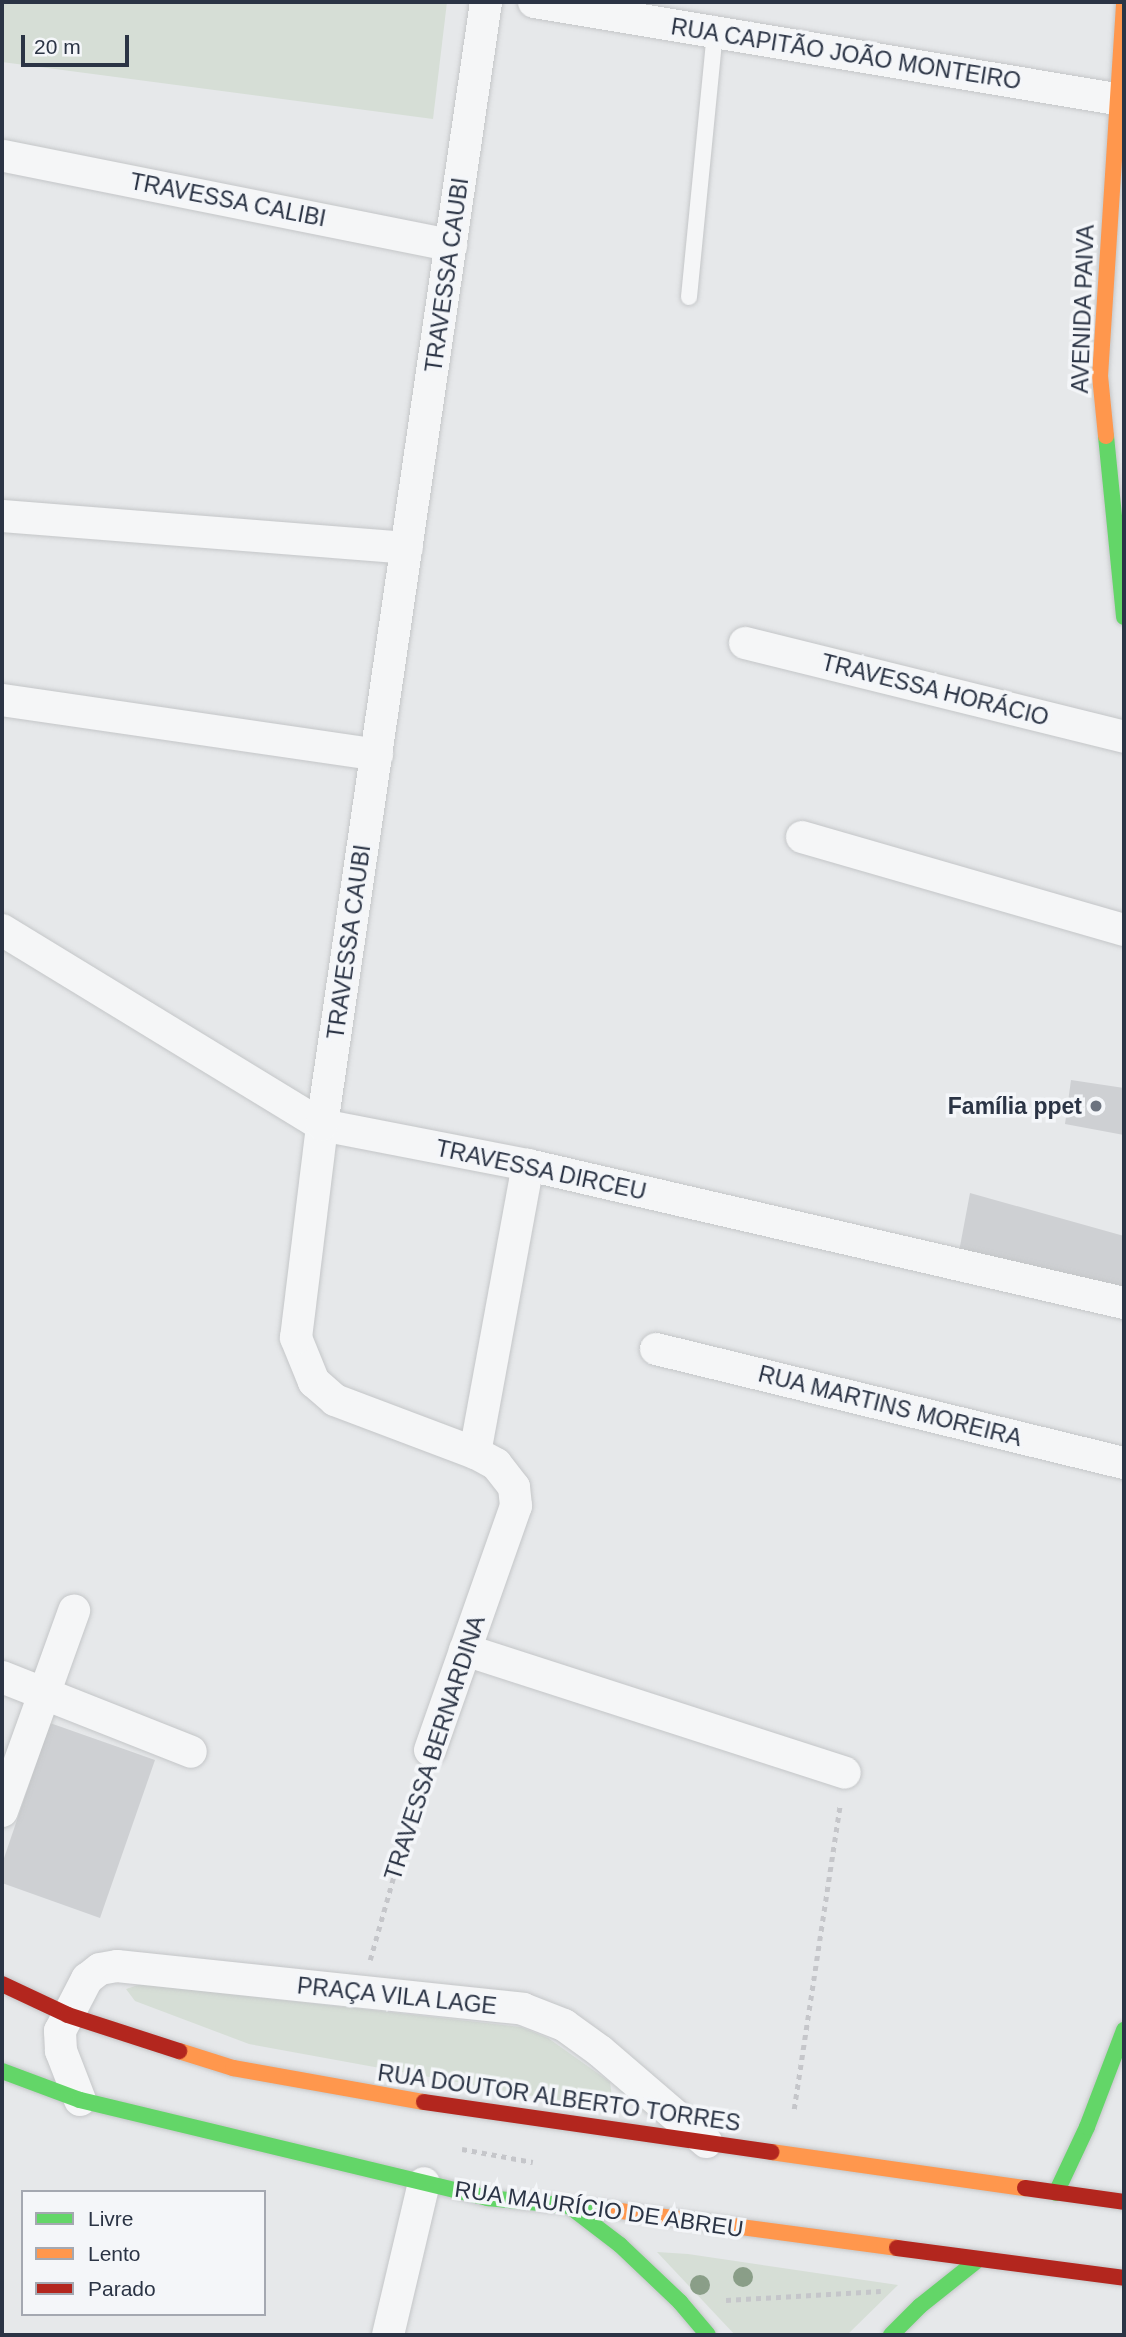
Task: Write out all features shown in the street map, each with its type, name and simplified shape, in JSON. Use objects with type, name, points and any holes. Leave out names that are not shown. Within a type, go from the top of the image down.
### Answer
[{"type":"main road","name":"AVENIDA PAIVA","points":[[1124,2],[1116,99],[1114,298],[1100,376],[1119,508],[1124,617]]},
{"type":"main road","name":"RUA DOUTOR ALBERTO TORRES","points":[[2,1984],[68,2015],[233,2068],[378,2096],[1124,2202]]},
{"type":"main road","points":[[1056,2193],[1087,2127],[1124,2030]]},
{"type":"main road","name":"RUA MAURÍCIO DE ABREU","points":[[2,2071],[80,2100],[487,2198],[569,2206],[1124,2278]]},
{"type":"main road","points":[[569,2206],[620,2245],[680,2302],[708,2335]]},
{"type":"main road","points":[[891,2335],[920,2306],[979,2259]]},
{"type":"street","name":"TRAVESSA CAUBI","points":[[475,1453],[335,1401],[314,1382],[302,1361],[296,1338],[322,1125],[486,2]]},
{"type":"street","name":"RUA CAPITÃO JOÃO MONTEIRO","points":[[534,2],[1116,99]]},
{"type":"street","name":"TRAVESSA CALIBI","points":[[4,156],[451,245]]},
{"type":"street","points":[[2,516],[407,548]]},
{"type":"street","name":"TRAVESSA HORÁCIO","points":[[745,643],[1124,737]]},
{"type":"street","points":[[2,700],[377,755]]},
{"type":"street","points":[[802,837],[1124,930]]},
{"type":"street","name":"TRAVESSA DIRCEU","points":[[2,930],[322,1125],[528,1165],[1124,1303]]},
{"type":"street","points":[[475,1453],[528,1165]]},
{"type":"street","name":"RUA MARTINS MOREIRA","points":[[656,1349],[1124,1463]]},
{"type":"street","name":"TRAVESSA BERNARDINA","points":[[430,1750],[516,1506],[514,1487],[506,1473],[496,1464],[475,1453]]},
{"type":"street","points":[[2,1811],[74,1611]]},
{"type":"street","points":[[465,1650],[845,1773]]},
{"type":"street","points":[[2,1677],[191,1752]]},
{"type":"street","name":"PRAÇA VILA LAGE","points":[[68,2015],[87,1979],[100,1969],[117,1966],[523,2009],[564,2025],[600,2051],[706,2142]]},
{"type":"street","points":[[68,2015],[60,2031],[61,2051],[80,2100]]},
{"type":"street","points":[[388,2335],[424,2183]]},
{"type":"lane","points":[[690,297],[715,32]]},
{"type":"path","name":"TRAVESSA BERNARDINA","points":[[361,1992],[430,1750]]},
{"type":"path","points":[[794,2109],[845,1773]]},
{"type":"path","points":[[680,2302],[889,2291]]},
{"type":"shaded area","points":[[2,2],[447,2],[433,119],[2,62]]},
{"type":"shaded area","points":[[141,1984],[521,2027],[548,2038],[610,2082],[612,2097],[598,2108],[249,2044],[135,2001],[126,1989]]},
{"type":"shaded area","points":[[657,2252],[688,2254],[898,2285],[847,2335],[735,2335]]},
{"type":"building","name":"Família ppet","points":[[1071,1080],[1124,1088],[1124,1135],[1065,1124]]},
{"type":"building","points":[[970,1193],[1124,1236],[1124,1294],[958,1257]]},
{"type":"building","points":[[50,1723],[155,1760],[100,1918],[2,1883],[2,1864]]},
{"type":"traffic: fast","points":[[1106,436],[1124,617]]},
{"type":"traffic: fast","points":[[1056,2193],[1087,2127],[1124,2030]]},
{"type":"traffic: fast","points":[[2,2071],[80,2100],[487,2198],[613,2210]]},
{"type":"traffic: fast","points":[[569,2206],[620,2245],[680,2302],[708,2335]]},
{"type":"traffic: fast","points":[[891,2335],[920,2306],[979,2259]]},
{"type":"traffic: slow","points":[[1106,436],[1100,376],[1124,2]]},
{"type":"traffic: slow","points":[[179,2051],[233,2068],[424,2102]]},
{"type":"traffic: slow","points":[[771,2152],[1025,2188]]},
{"type":"traffic: slow","points":[[613,2210],[897,2248]]},
{"type":"traffic: jam","points":[[2,1984],[68,2015],[179,2051]]},
{"type":"traffic: jam","points":[[424,2102],[771,2152]]},
{"type":"traffic: jam","points":[[1025,2188],[1124,2202]]},
{"type":"traffic: jam","points":[[897,2248],[1124,2278]]},
{"type":"place","name":"Família ppet","points":[[1096,1106]]}]
